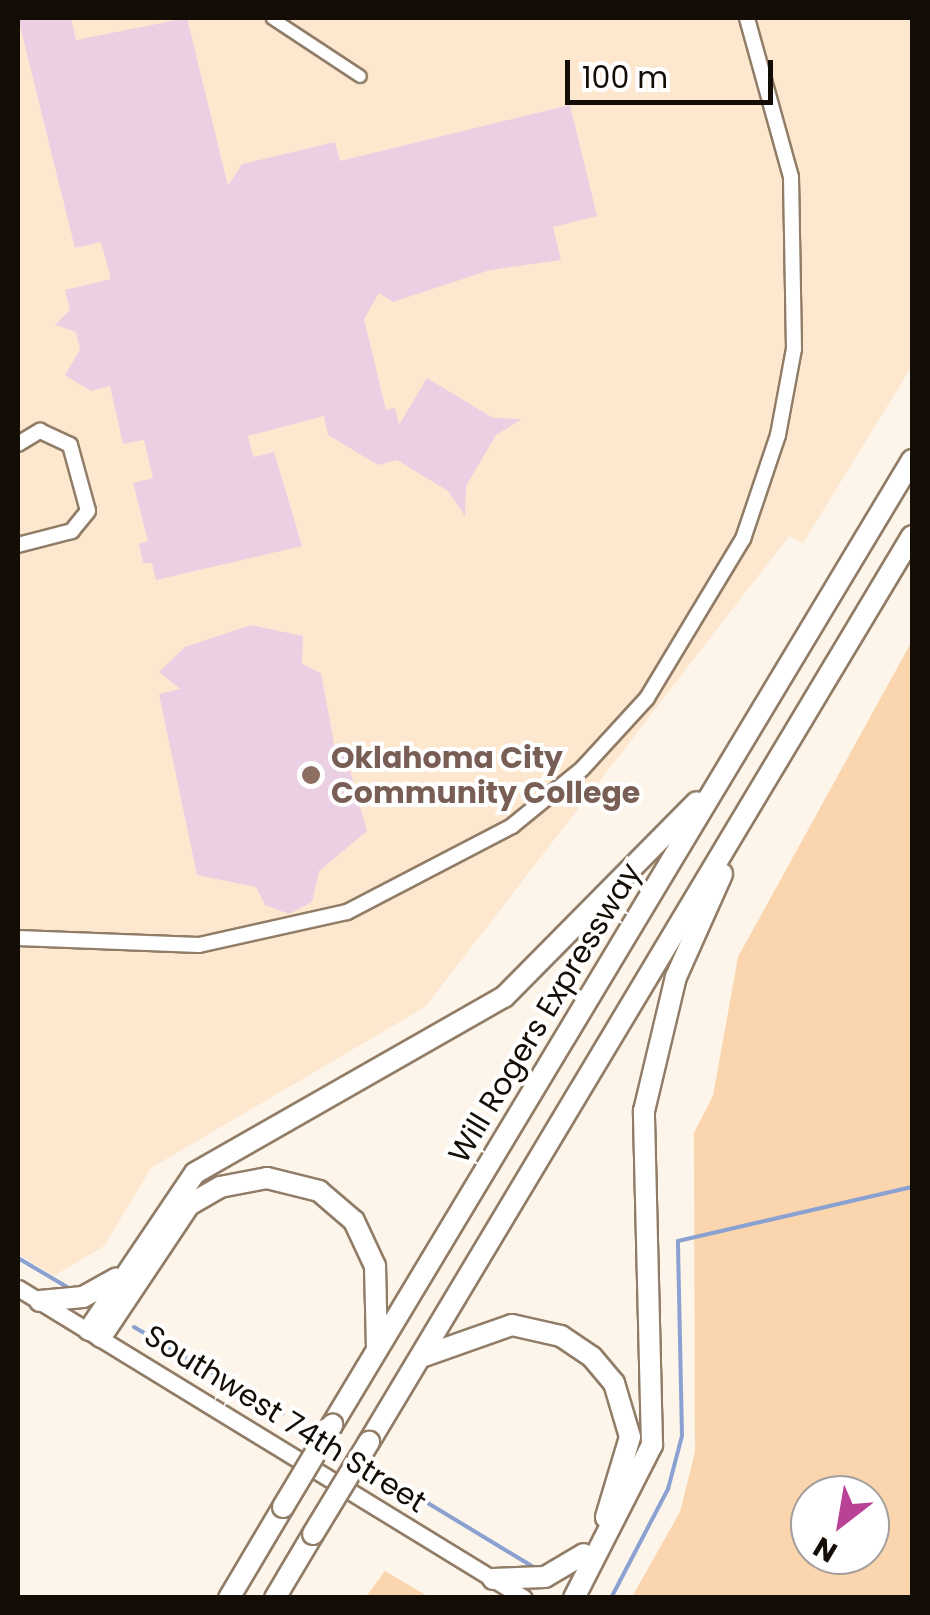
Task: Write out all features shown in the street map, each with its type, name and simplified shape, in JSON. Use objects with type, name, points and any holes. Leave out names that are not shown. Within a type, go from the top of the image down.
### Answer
[{"type":"highway","name":"Will Rogers Expressway","points":[[228,1598],[912,460]]},
{"type":"highway","points":[[275,1598],[912,536]]},
{"type":"highway","points":[[95,1334],[122,1275],[195,1172],[504,997],[720,780]]},
{"type":"highway","points":[[574,1598],[652,1445],[640,1186],[651,1065],[676,978],[759,790]]},
{"type":"highway","points":[[95,1334],[189,1205],[220,1186],[266,1178],[319,1191],[354,1221],[375,1266],[376,1351]]},
{"type":"highway","points":[[40,1301],[83,1297],[122,1275]]},
{"type":"highway","points":[[420,1358],[512,1325],[561,1336],[602,1367],[627,1417],[628,1459],[584,1554],[558,1598]]},
{"type":"highway","points":[[493,1578],[545,1576],[584,1554]]},
{"type":"main road","name":"Southwest 74th Street","points":[[18,1288],[524,1598]]},
{"type":"street","points":[[272,18],[360,76]]},
{"type":"street","points":[[18,938],[174,947],[347,912],[512,826],[582,769],[647,698],[743,539],[778,435],[794,348],[791,177],[747,18]]},
{"type":"street","points":[[18,444],[40,432],[70,445],[88,511],[72,531],[18,545]]},
{"type":"shaded area","name":"Oklahoma City Community College","points":[[18,18],[912,18],[912,366],[803,543],[789,536],[425,1007],[151,1168],[104,1246],[54,1276],[18,1254]]},
{"type":"shaded area","points":[[912,641],[912,1597],[632,1597],[680,1512],[695,1452],[694,1133],[713,1096],[738,957]]},
{"type":"shaded area","points":[[385,1571],[429,1597],[366,1597]]},
{"type":"building","points":[[18,18],[71,18],[76,40],[187,18],[228,186],[242,164],[335,142],[340,161],[570,105],[597,216],[553,227],[561,260],[490,270],[393,302],[379,293],[364,319],[386,410],[395,408],[399,425],[427,378],[493,418],[522,419],[496,435],[466,486],[465,516],[448,491],[397,460],[378,465],[328,435],[324,416],[248,436],[253,457],[274,452],[302,546],[156,580],[152,563],[143,563],[139,544],[148,541],[133,483],[153,478],[144,440],[123,444],[110,386],[91,391],[65,375],[80,350],[76,332],[55,325],[70,310],[65,290],[111,279],[101,242],[75,248]]},
{"type":"building","points":[[251,625],[303,636],[302,664],[321,673],[336,754],[346,756],[367,831],[319,871],[312,902],[289,914],[265,905],[256,887],[197,875],[159,694],[180,689],[159,672],[185,647]]},
{"type":"waterway","points":[[611,1598],[668,1489],[682,1436],[678,1241],[912,1187]]},
{"type":"waterway","points":[[18,1258],[67,1287]]},
{"type":"waterway","points":[[134,1327],[282,1414]]},
{"type":"waterway","points":[[398,1485],[532,1566]]},
{"type":"place","name":"Oklahoma City Community College","points":[[311,775]]}]
